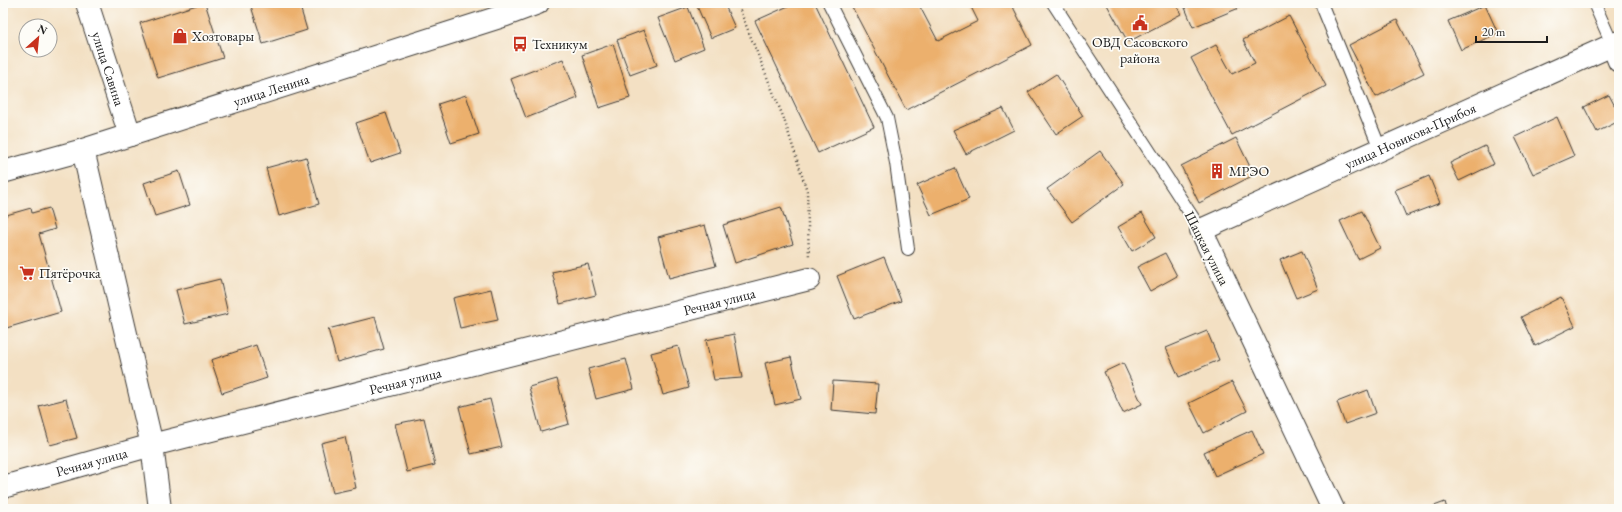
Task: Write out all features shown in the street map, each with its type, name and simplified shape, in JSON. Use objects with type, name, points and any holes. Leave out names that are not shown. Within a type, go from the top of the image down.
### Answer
[{"type":"street","name":"улица Савина","points":[[87,3],[130,135]]},
{"type":"street","name":"улица Ленина","points":[[3,172],[83,150],[506,15],[538,3]]},
{"type":"street","name":"улица Новикова-Прибоя","points":[[1201,230],[1381,150],[1617,50]]},
{"type":"street","points":[[83,150],[152,445],[160,509]]},
{"type":"street","name":"Шацкая улица","points":[[1201,230],[1333,509]]},
{"type":"street","name":"Речная улица","points":[[3,487],[152,445],[809,280]]},
{"type":"lane","points":[[829,3],[887,118],[896,163],[908,249]]},
{"type":"lane","name":"Шацкая улица","points":[[1053,3],[1201,230]]},
{"type":"lane","points":[[1321,3],[1381,150]]},
{"type":"lane","points":[[1594,3],[1617,50]]},
{"type":"path","points":[[737,3],[784,119],[807,191],[809,280]]},
{"type":"building","name":"Хозтовары","points":[[205,3],[223,58],[158,78],[140,23]]},
{"type":"building","points":[[250,3],[299,3],[307,30],[263,44]]},
{"type":"building","points":[[724,3],[735,28],[711,38],[696,4]]},
{"type":"building","points":[[795,3],[815,3],[874,127],[818,153],[755,21]]},
{"type":"building","points":[[850,3],[918,3],[938,41],[978,21],[969,3],[1011,3],[1032,45],[906,110]]},
{"type":"building","name":"ОВД Сасовского района","points":[[1106,3],[1175,3],[1181,14],[1128,42]]},
{"type":"building","points":[[1183,3],[1251,3],[1193,27]]},
{"type":"building","points":[[1485,5],[1498,33],[1461,50],[1448,21]]},
{"type":"building","points":[[688,7],[704,48],[675,60],[658,18]]},
{"type":"building","points":[[1289,16],[1326,86],[1232,135],[1191,58],[1216,45],[1232,74],[1255,63],[1243,40]]},
{"type":"building","points":[[1397,20],[1424,73],[1376,97],[1349,45]]},
{"type":"building","points":[[644,30],[657,65],[630,75],[617,40]]},
{"type":"building","points":[[613,44],[630,98],[599,108],[582,55]]},
{"type":"building","points":[[563,59],[578,98],[526,118],[511,79]]},
{"type":"building","points":[[1056,74],[1083,116],[1056,134],[1028,92]]},
{"type":"building","points":[[466,95],[479,134],[451,143],[438,104]]},
{"type":"building","points":[[1609,95],[1619,114],[1619,121],[1597,132],[1584,107]]},
{"type":"building","points":[[1003,108],[1014,130],[966,154],[953,130]]},
{"type":"building","points":[[386,113],[400,153],[370,163],[356,123]]},
{"type":"building","points":[[1557,117],[1574,156],[1533,174],[1515,137]]},
{"type":"building","name":"МРЭО","points":[[1236,138],[1254,175],[1199,203],[1181,166]]},
{"type":"building","points":[[1485,146],[1494,164],[1459,181],[1450,163]]},
{"type":"building","points":[[1100,151],[1124,184],[1072,222],[1047,189]]},
{"type":"building","points":[[306,157],[319,204],[279,216],[266,168]]},
{"type":"building","points":[[955,168],[969,199],[931,215],[917,185]]},
{"type":"building","points":[[179,171],[190,205],[155,216],[144,183]]},
{"type":"building","points":[[1429,176],[1440,203],[1406,216],[1395,190]]},
{"type":"building","points":[[781,207],[793,244],[735,263],[723,225]]},
{"type":"building","name":"Пятёрочка","points":[[31,208],[32,213],[49,208],[55,229],[39,234],[61,312],[3,329],[3,216]]},
{"type":"building","points":[[1362,211],[1380,248],[1358,259],[1340,221]]},
{"type":"building","points":[[1142,213],[1156,237],[1132,251],[1118,227]]},
{"type":"building","points":[[705,225],[716,266],[669,278],[658,237]]},
{"type":"building","points":[[1302,251],[1318,289],[1296,298],[1280,260]]},
{"type":"building","points":[[1165,253],[1177,276],[1150,291],[1137,267]]},
{"type":"building","points":[[884,257],[901,301],[854,319],[837,276]]},
{"type":"building","points":[[588,264],[596,295],[560,304],[552,272]]},
{"type":"building","points":[[220,279],[228,314],[185,324],[176,290]]},
{"type":"building","points":[[491,289],[498,320],[460,328],[453,298]]},
{"type":"building","points":[[1561,297],[1575,326],[1535,346],[1521,317]]},
{"type":"building","points":[[375,317],[384,349],[337,362],[328,329]]},
{"type":"building","points":[[1207,331],[1219,360],[1179,377],[1166,348]]},
{"type":"building","points":[[734,334],[742,378],[714,380],[706,340]]},
{"type":"building","points":[[256,345],[267,378],[222,393],[211,360]]},
{"type":"building","points":[[678,346],[689,388],[663,395],[651,353]]},
{"type":"building","points":[[791,357],[801,399],[775,405],[765,363]]},
{"type":"building","points":[[626,359],[634,389],[596,399],[588,369]]},
{"type":"building","points":[[1123,363],[1142,404],[1123,413],[1104,372]]},
{"type":"building","points":[[557,379],[569,424],[541,432],[529,387]]},
{"type":"building","points":[[833,381],[878,384],[875,414],[831,410]]},
{"type":"building","points":[[1232,382],[1247,411],[1204,433],[1189,403]]},
{"type":"building","points":[[1368,390],[1376,413],[1345,424],[1337,402]]},
{"type":"building","points":[[66,399],[77,438],[50,445],[39,406]]},
{"type":"building","points":[[490,399],[502,447],[471,454],[459,407]]},
{"type":"building","points":[[424,418],[435,465],[407,472],[395,424]]},
{"type":"building","points":[[1252,430],[1263,454],[1215,476],[1204,452]]},
{"type":"building","points":[[345,437],[356,488],[333,493],[321,443]]},
{"type":"building","points":[[1445,502],[1447,509],[1426,509]]},
{"type":"place","name":"ОВД Сасовского района","points":[[1140,23]]},
{"type":"place","name":"Хозтовары","points":[[180,36]]},
{"type":"place","name":"Техникум","points":[[520,44]]},
{"type":"place","name":"МРЭО","points":[[1217,171]]},
{"type":"place","name":"Пятёрочка","points":[[27,273]]}]
